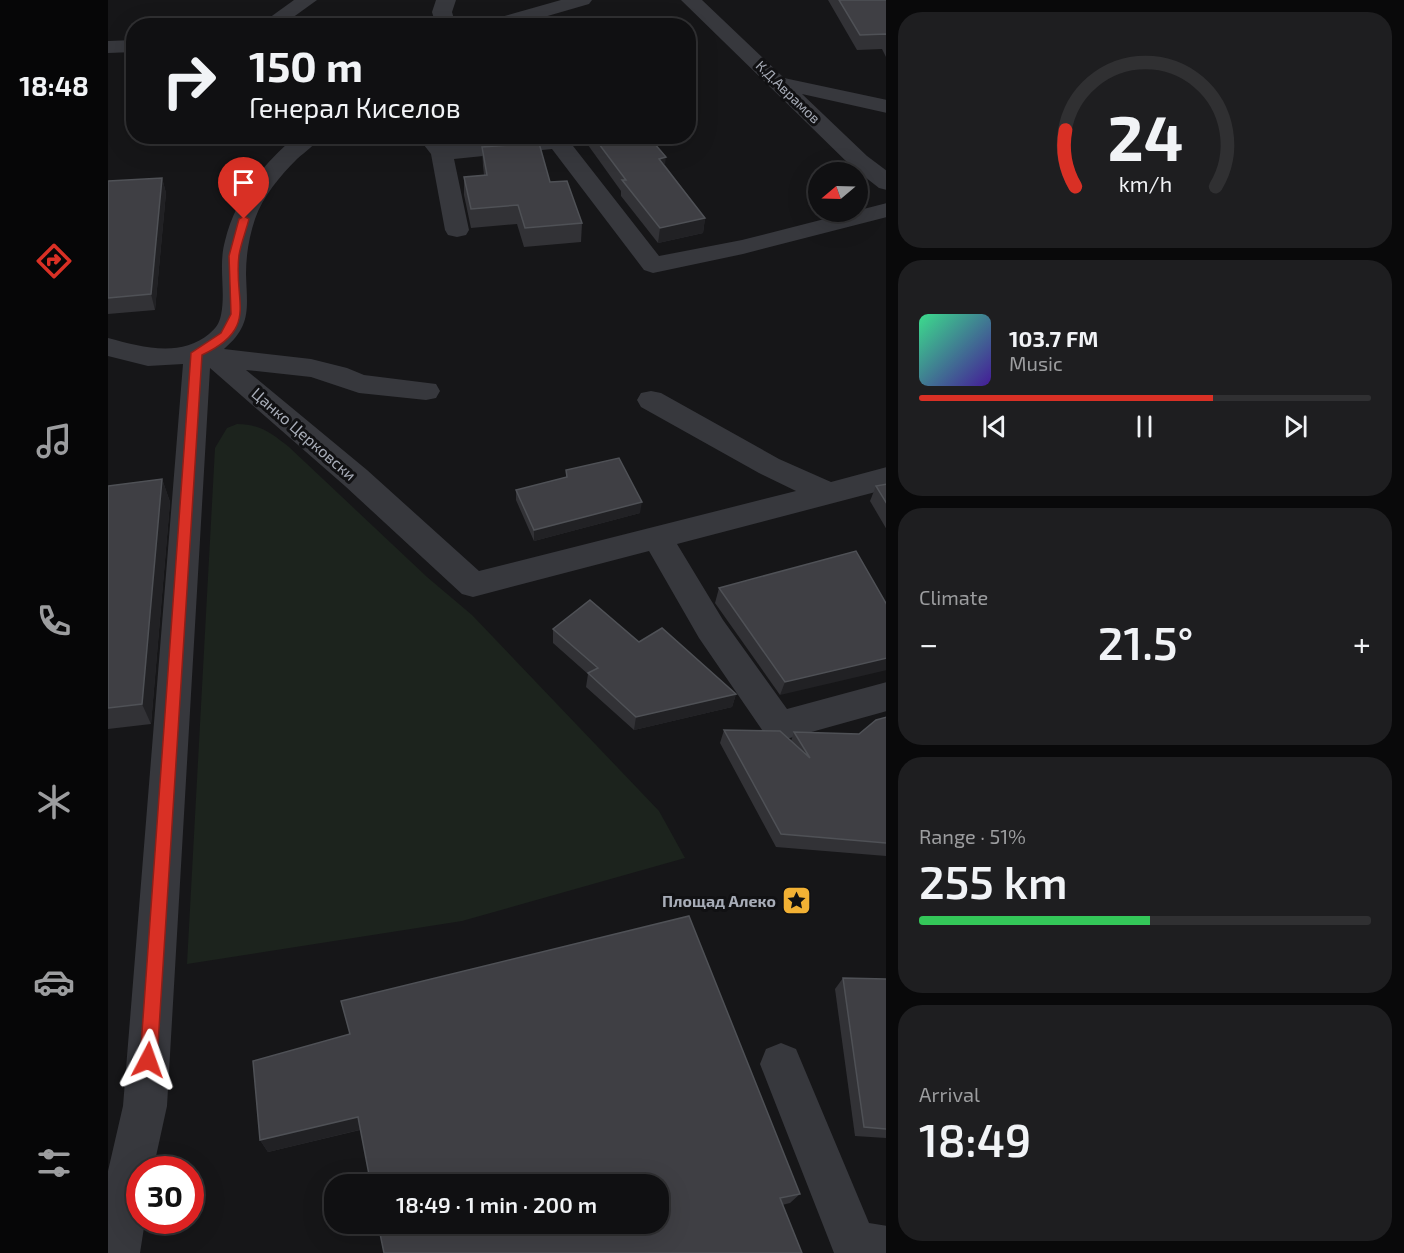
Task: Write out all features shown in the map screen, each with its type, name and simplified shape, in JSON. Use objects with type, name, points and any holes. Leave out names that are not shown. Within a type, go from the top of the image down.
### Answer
[{"type":"street","points":[[279,18],[307,0]]},
{"type":"street","points":[[444,18],[442,12],[446,0]]},
{"type":"street","points":[[518,18],[582,0]]},
{"type":"street","name":"К.Д.Аврамов","points":[[691,0],[859,161],[886,183]]},
{"type":"street","points":[[108,47],[126,46]]},
{"type":"street","points":[[777,82],[886,107]]},
{"type":"street","points":[[117,1253],[117,1206],[145,1106],[206,355],[212,346],[226,335],[236,314],[234,256],[244,219],[259,187],[302,144]]},
{"type":"street","points":[[457,230],[435,145],[476,144]]},
{"type":"street","points":[[560,144],[653,265],[743,248],[886,210]]},
{"type":"street","points":[[108,347],[151,357],[206,355],[311,368],[337,374],[359,384],[426,391]]},
{"type":"street","name":"Цанко Церковски","points":[[206,355],[356,478],[473,585],[657,538]]},
{"type":"street","points":[[651,400],[769,466],[826,492]]},
{"type":"street","points":[[886,478],[657,538],[711,629],[779,726],[886,696]]},
{"type":"street","points":[[781,1064],[854,1244],[886,1250]]},
{"type":"shaded area","points":[[237,424],[265,430],[289,447],[427,577],[472,615],[659,811],[685,858],[462,921],[187,964],[215,448],[227,428]]},
{"type":"building","points":[[839,0],[886,0],[886,34],[860,35]]},
{"type":"building","points":[[539,144],[550,182],[567,181],[582,223],[525,228],[518,205],[471,209],[464,177],[487,175],[482,147]]},
{"type":"building","points":[[599,144],[655,144],[666,157],[659,159],[705,218],[660,228],[622,180],[626,180]]},
{"type":"building","points":[[162,178],[151,294],[108,298],[108,181]]},
{"type":"building","points":[[619,458],[642,502],[534,530],[516,490],[567,477],[566,470]]},
{"type":"building","points":[[162,479],[142,704],[108,708],[108,486]]},
{"type":"building","points":[[886,484],[886,502],[876,486]]},
{"type":"building","points":[[856,551],[886,603],[886,658],[785,682],[719,588]]},
{"type":"building","points":[[590,600],[639,642],[662,628],[736,694],[636,717],[588,673],[598,668],[553,629]]},
{"type":"building","points":[[886,717],[886,843],[781,834],[724,730],[780,731],[810,758],[794,732],[859,734],[876,720]]},
{"type":"building","points":[[689,916],[800,1194],[780,1198],[802,1253],[384,1253],[380,1234],[669,1234],[669,1174],[369,1174],[358,1117],[260,1140],[253,1061],[350,1034],[341,1001]]},
{"type":"building","points":[[843,978],[886,979],[886,1129],[864,1127]]},
{"type":"place","name":"Площад Алеко","points":[[797,901]]},
{"type":"route","points":[[148,1060],[197,353],[212,346],[226,335],[236,314],[234,256],[244,219]]}]
